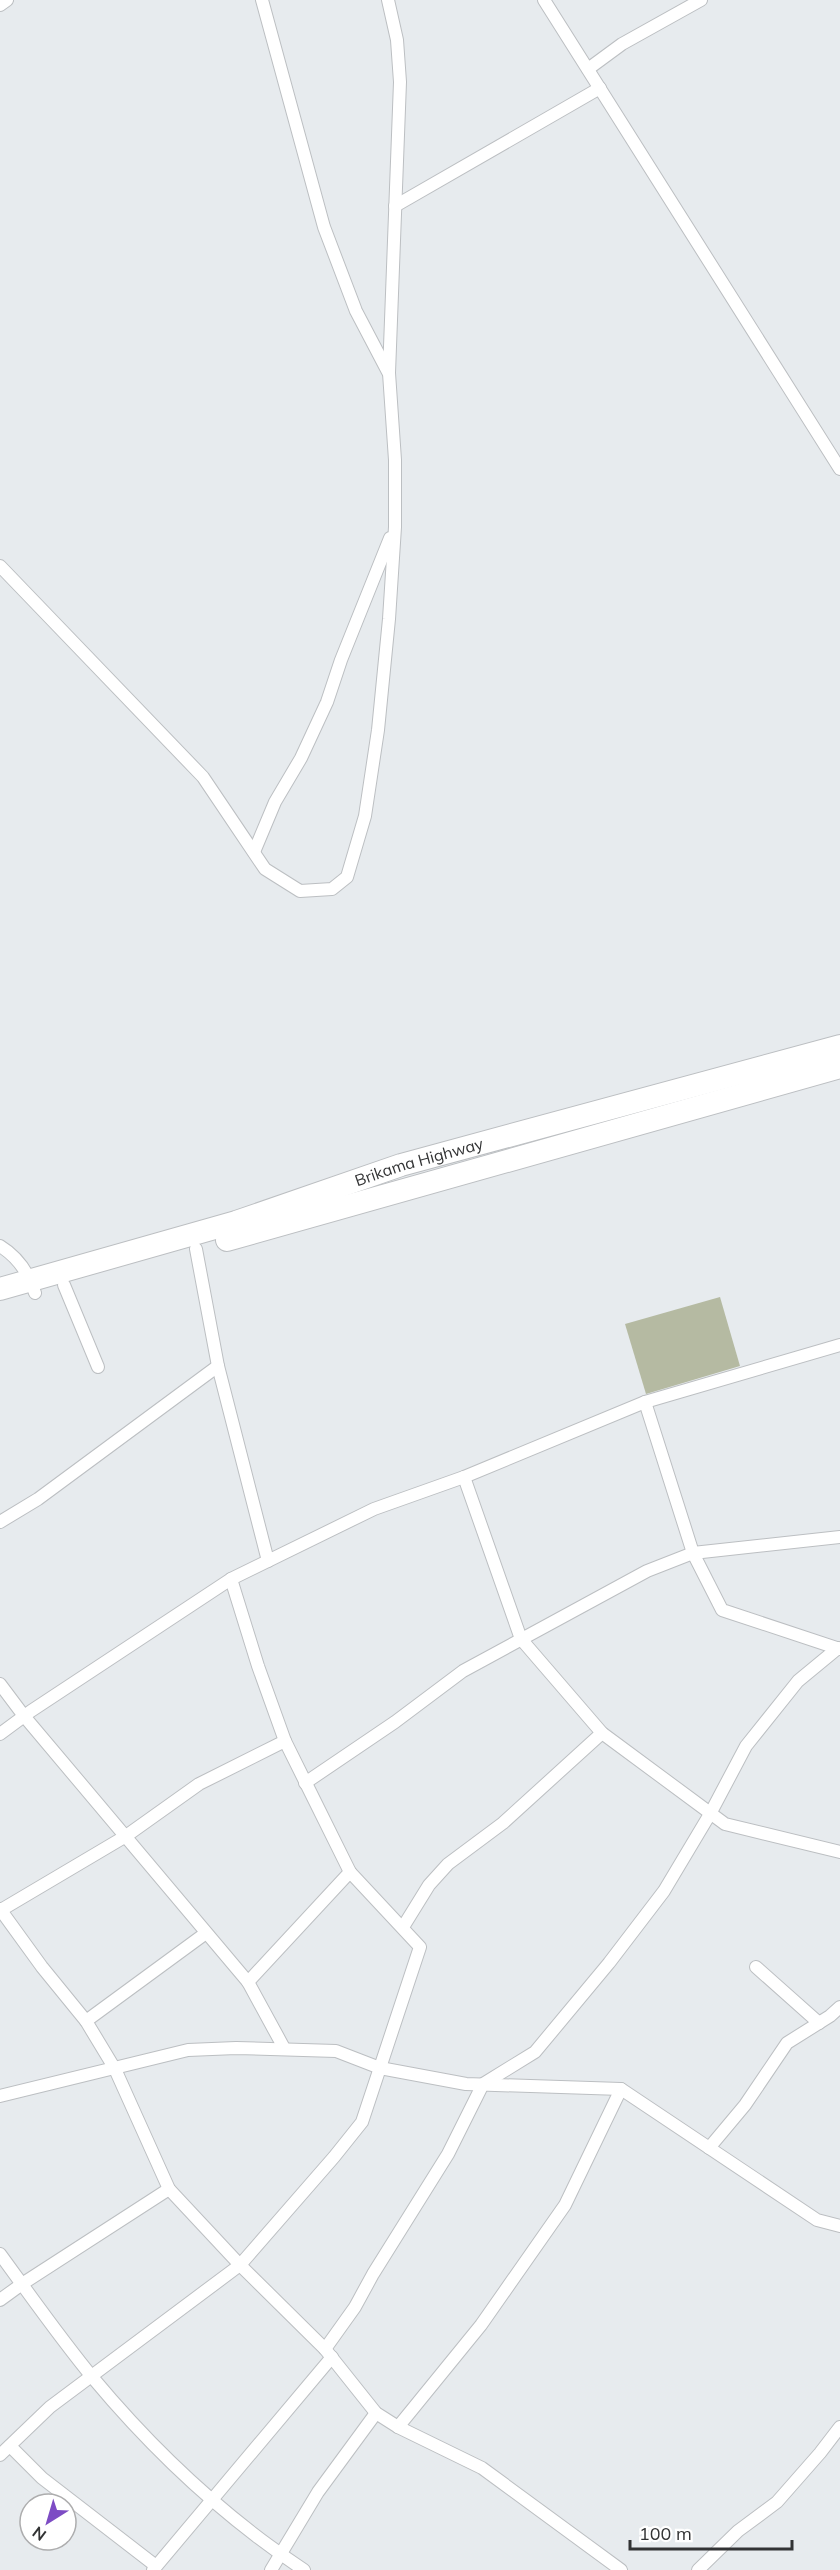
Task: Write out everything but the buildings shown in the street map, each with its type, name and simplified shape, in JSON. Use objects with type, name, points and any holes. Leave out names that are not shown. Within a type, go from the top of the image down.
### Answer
[{"type":"highway","name":"Brikama Highway","points":[[0,1303],[33,1287],[236,1222],[401,1165],[840,1046]]},
{"type":"highway","name":"Brikama Highway","points":[[0,1289],[64,1285],[840,1067]]},
{"type":"street","points":[[0,5],[7,0]]},
{"type":"street","points":[[262,0],[324,227],[356,311],[388,373]]},
{"type":"street","points":[[0,566],[203,777],[264,869],[300,891],[332,889],[346,878],[365,816],[378,730],[394,526],[395,460],[388,373],[400,82],[397,40],[387,0]]},
{"type":"street","points":[[544,0],[840,469]]},
{"type":"street","points":[[588,69],[622,44],[701,0]]},
{"type":"street","points":[[395,206],[600,88]]},
{"type":"street","points":[[254,852],[275,802],[301,758],[327,702],[341,660],[394,526]]},
{"type":"street","points":[[0,1246],[18,1261],[33,1287]]},
{"type":"street","points":[[196,1249],[218,1366],[268,1561]]},
{"type":"street","points":[[64,1285],[98,1367]]},
{"type":"street","points":[[0,1734],[231,1579],[374,1509],[465,1477],[645,1402],[840,1345]]},
{"type":"street","points":[[0,1522],[38,1499],[218,1366]]},
{"type":"street","points":[[645,1402],[693,1553],[722,1610],[839,1648]]},
{"type":"street","points":[[465,1477],[521,1640],[602,1733],[725,1824],[840,1852]]},
{"type":"street","points":[[305,1784],[395,1722],[463,1671],[647,1571],[693,1553],[840,1537]]},
{"type":"street","points":[[0,2455],[50,2407],[240,2265],[362,2122],[420,1947],[351,1872],[305,1784],[285,1741],[258,1666],[231,1579]]},
{"type":"street","points":[[10,2446],[42,2478],[155,2568],[212,2501],[328,2353],[373,2274],[448,2154],[483,2084],[534,2052],[609,1963],[664,1891],[747,1746],[770,1714],[798,1681],[839,1648]]},
{"type":"street","points":[[0,1684],[24,1716],[248,1982],[284,2048]]},
{"type":"street","points":[[403,1927],[429,1885],[448,1864],[504,1823],[602,1733]]},
{"type":"street","points":[[285,1741],[199,1784],[126,1836],[1,1910],[86,2021],[115,2069],[169,2189],[240,2265],[328,2353],[376,2413],[398,2427],[482,2468],[621,2570]]},
{"type":"street","points":[[248,1982],[351,1872]]},
{"type":"street","points":[[86,2021],[206,1933]]},
{"type":"street","points":[[756,1967],[819,2023]]},
{"type":"street","points":[[709,2148],[745,2105],[787,2043],[840,2007]]},
{"type":"street","points":[[0,2096],[188,2050],[284,2048],[336,2050],[380,2067],[466,2084],[621,2089],[817,2220],[840,2226]]},
{"type":"street","points":[[398,2427],[481,2325],[565,2205],[621,2089]]},
{"type":"street","points":[[0,2300],[169,2189]]},
{"type":"street","points":[[0,2254],[92,2377],[145,2437],[212,2501],[304,2570]]},
{"type":"street","points":[[271,2570],[318,2492],[376,2413]]},
{"type":"street","points":[[698,2570],[738,2531],[777,2502],[840,2427]]},
{"type":"green space","points":[[720,1297],[740,1366],[646,1394],[625,1324]]}]
